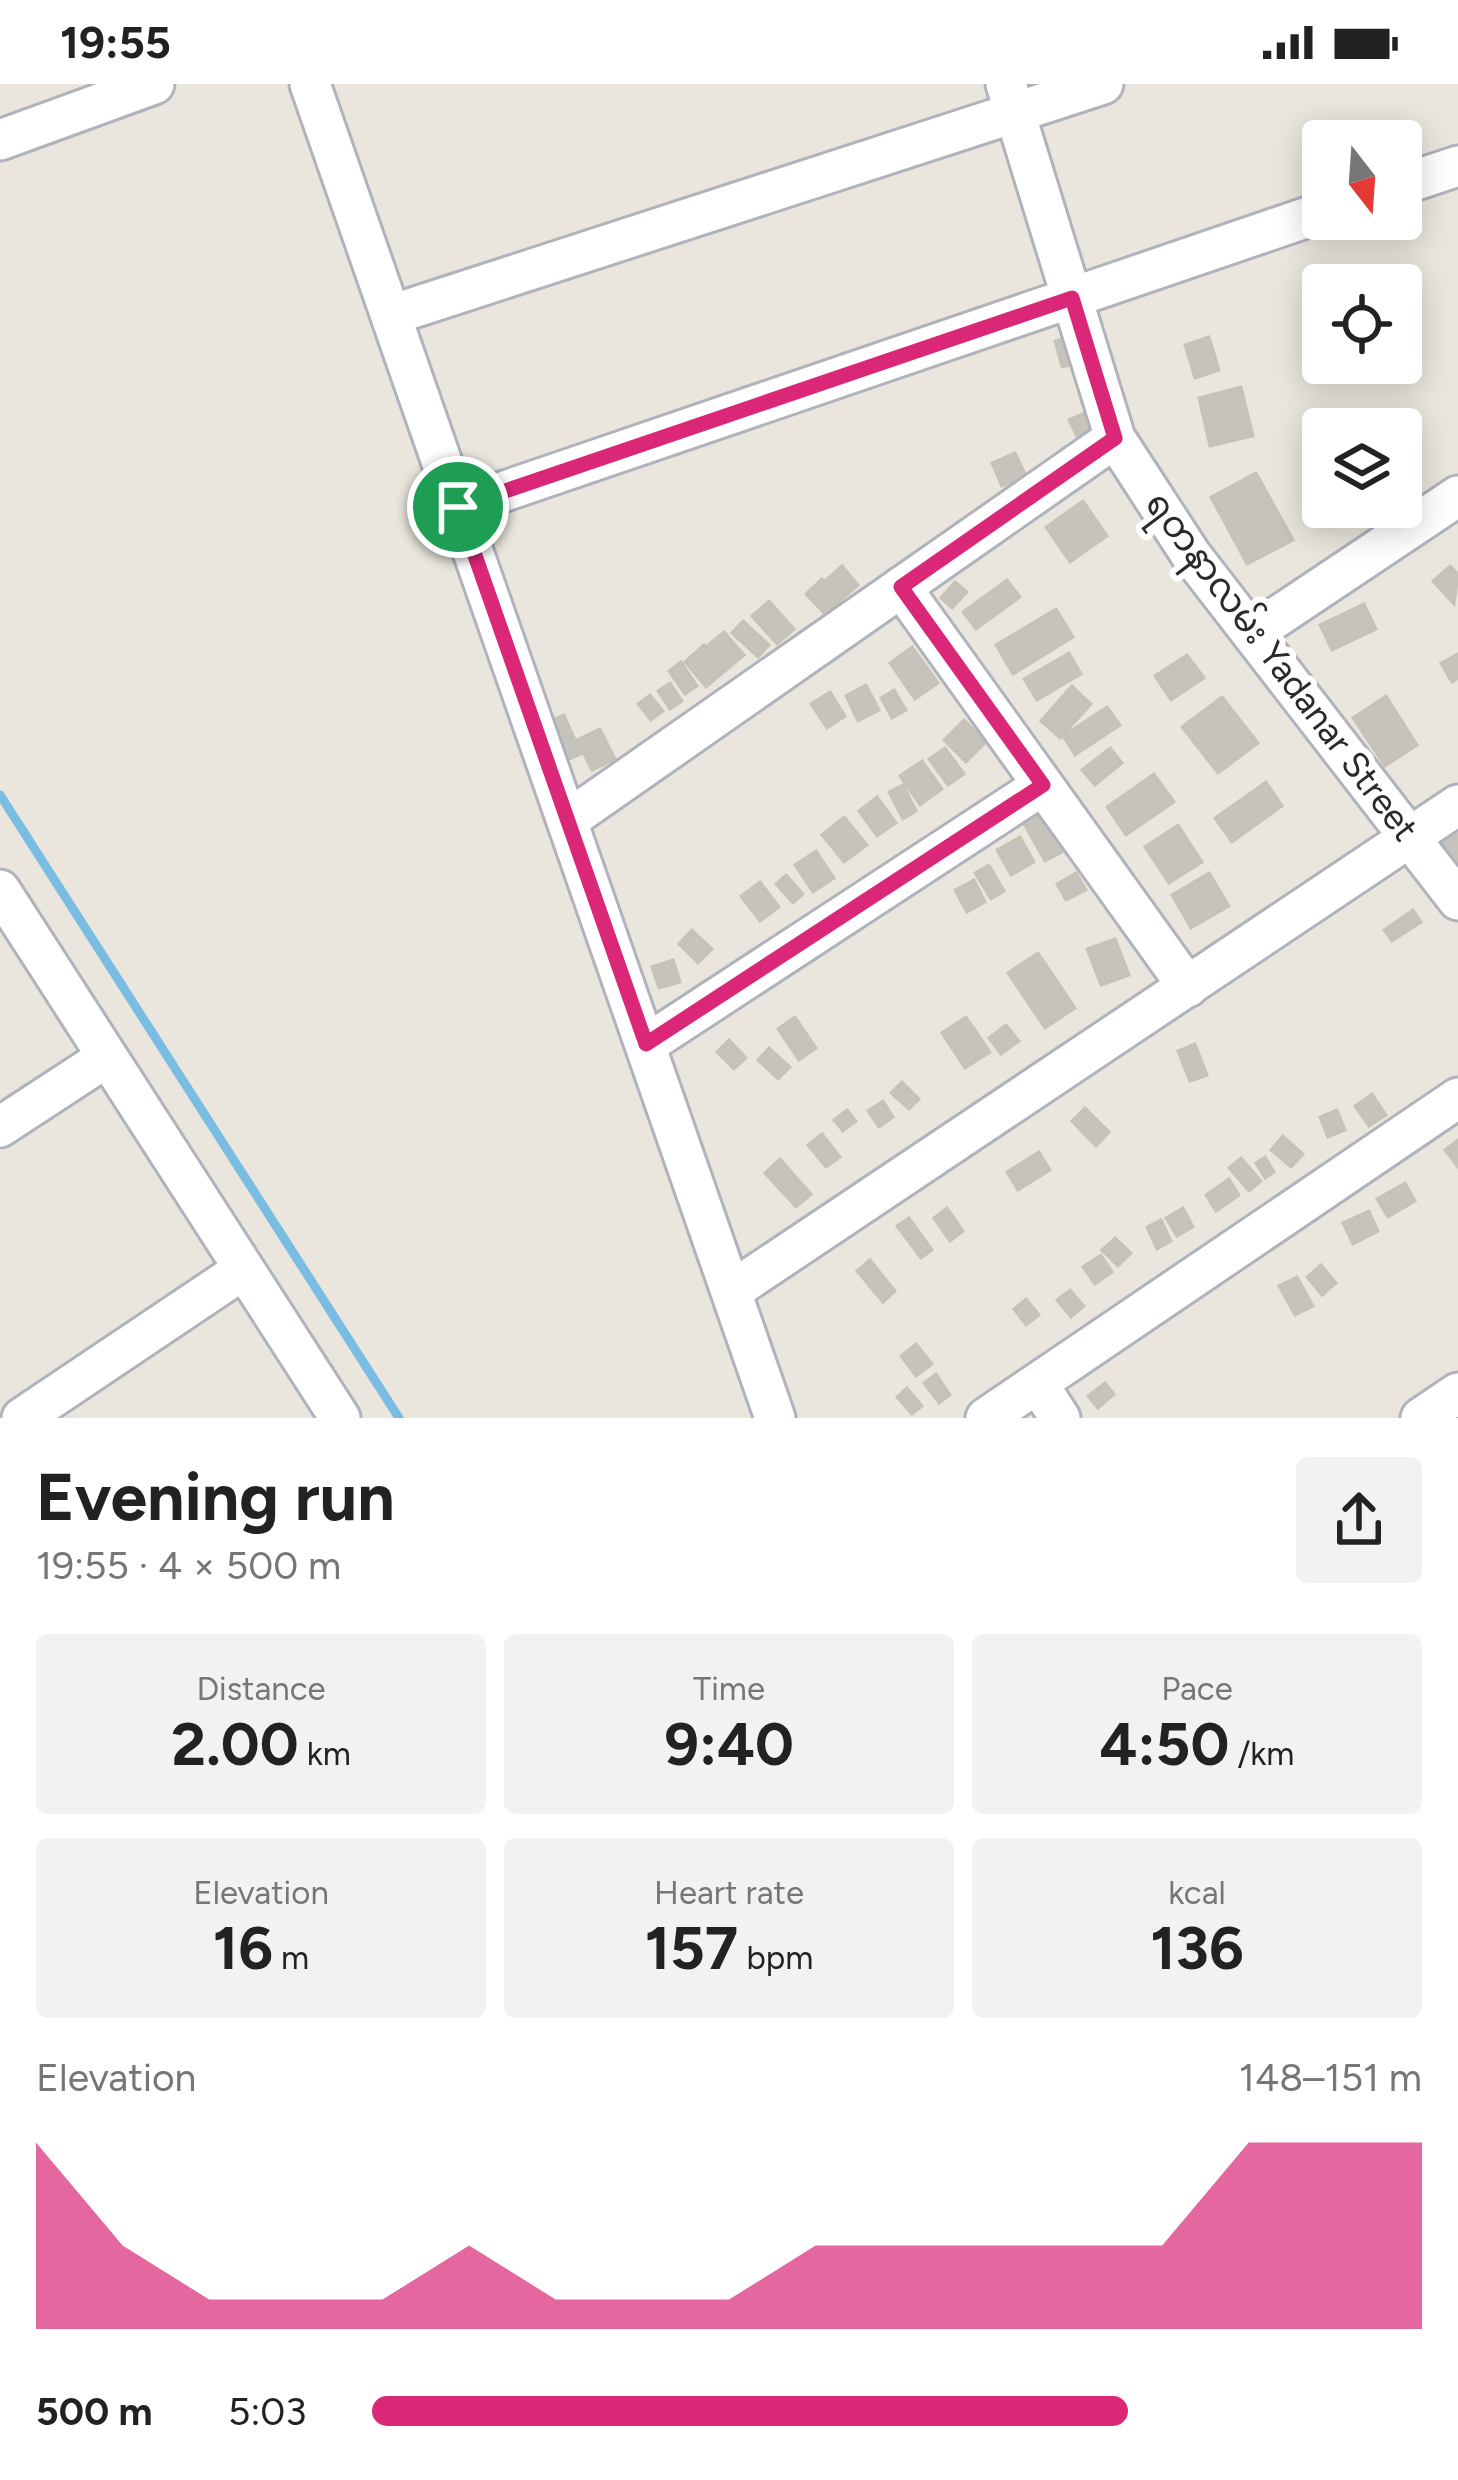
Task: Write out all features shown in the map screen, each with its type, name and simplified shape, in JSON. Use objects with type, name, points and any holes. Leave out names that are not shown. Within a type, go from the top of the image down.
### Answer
[{"type":"street","points":[[0,140],[154,84]]},
{"type":"street","points":[[310,84],[775,1418]]},
{"type":"street","points":[[391,315],[1010,98],[1103,84]]},
{"type":"street","name":"ရတနာလမ်း Yadanar Street","points":[[1010,98],[1115,438],[1191,555],[1458,900]]},
{"type":"street","points":[[1422,178],[1458,166]]},
{"type":"street","points":[[458,507],[1302,219]]},
{"type":"street","points":[[568,820],[1115,438]]},
{"type":"street","points":[[1253,633],[1458,496]]},
{"type":"street","points":[[901,587],[1188,987]]},
{"type":"street","points":[[646,1044],[1043,785]]},
{"type":"street","points":[[733,1290],[1458,806]]},
{"type":"street","points":[[0,890],[340,1418]]},
{"type":"street","points":[[0,1127],[107,1057]]},
{"type":"street","points":[[986,1418],[1458,1098]]},
{"type":"street","points":[[22,1418],[244,1269]]},
{"type":"street","points":[[1038,1384],[1060,1418]]},
{"type":"street","points":[[1421,1418],[1458,1393]]},
{"type":"building","points":[[1077,335],[1083,362],[1062,367],[1055,341]]},
{"type":"building","points":[[1209,337],[1219,370],[1195,378],[1185,345]]},
{"type":"building","points":[[1241,387],[1253,436],[1210,446],[1199,398]]},
{"type":"building","points":[[1085,413],[1093,431],[1078,438],[1069,420]]},
{"type":"building","points":[[1015,453],[1026,476],[1002,486],[992,463]]},
{"type":"building","points":[[1256,473],[1293,540],[1247,564],[1211,497]]},
{"type":"building","points":[[1083,501],[1107,536],[1070,562],[1046,527]]},
{"type":"building","points":[[842,566],[858,585],[841,600],[824,582]]},
{"type":"building","points":[[1450,566],[1458,574],[1454,604],[1433,581]]},
{"type":"building","points":[[822,579],[841,600],[826,615],[806,594]]},
{"type":"building","points":[[1007,580],[1020,597],[976,629],[963,612]]},
{"type":"building","points":[[955,582],[967,592],[952,608],[941,598]]},
{"type":"building","points":[[769,601],[794,629],[777,644],[752,616]]},
{"type":"building","points":[[1364,604],[1376,629],[1332,650],[1320,625]]},
{"type":"building","points":[[1056,609],[1073,637],[1013,674],[996,645]]},
{"type":"building","points":[[743,621],[769,645],[758,657],[732,633]]},
{"type":"building","points":[[724,632],[744,655],[726,670],[707,646]]},
{"type":"building","points":[[704,645],[726,670],[706,687],[685,662]]},
{"type":"building","points":[[912,647],[938,683],[915,699],[890,663]]},
{"type":"building","points":[[1069,653],[1081,674],[1037,700],[1024,679]]},
{"type":"building","points":[[1458,654],[1458,678],[1452,682],[1441,663]]},
{"type":"building","points":[[1187,655],[1204,678],[1171,700],[1155,676]]},
{"type":"building","points":[[681,662],[697,686],[685,694],[669,671]]},
{"type":"building","points":[[670,683],[682,701],[670,709],[658,691]]},
{"type":"building","points":[[866,685],[879,710],[858,721],[846,696]]},
{"type":"building","points":[[1072,686],[1091,704],[1060,738],[1041,721]]},
{"type":"building","points":[[894,690],[906,710],[892,718],[881,698]]},
{"type":"building","points":[[830,692],[845,716],[827,728],[811,704]]},
{"type":"building","points":[[650,695],[663,711],[651,720],[638,704]]},
{"type":"building","points":[[1386,696],[1417,745],[1385,766],[1353,718]]},
{"type":"building","points":[[1222,697],[1258,743],[1218,773],[1182,727]]},
{"type":"building","points":[[1107,707],[1120,725],[1075,755],[1063,736]]},
{"type":"building","points":[[564,715],[574,738],[551,747],[541,725]]},
{"type":"building","points":[[964,720],[986,742],[966,762],[944,740]]},
{"type":"building","points":[[600,729],[615,759],[592,770],[577,740]]},
{"type":"building","points":[[574,738],[581,754],[558,764],[551,747]]},
{"type":"building","points":[[945,748],[964,774],[948,785],[929,759]]},
{"type":"building","points":[[1110,748],[1122,763],[1095,785],[1082,770]]},
{"type":"building","points":[[922,761],[942,789],[920,805],[900,776]]},
{"type":"building","points":[[1154,774],[1174,802],[1126,835],[1107,807]]},
{"type":"building","points":[[1266,782],[1282,806],[1232,842],[1215,818]]},
{"type":"building","points":[[903,785],[916,811],[903,819],[889,792]]},
{"type":"building","points":[[877,797],[896,823],[877,836],[859,811]]},
{"type":"building","points":[[1041,810],[1064,851],[1045,861],[1022,820]]},
{"type":"building","points":[[844,817],[867,845],[844,862],[822,835]]},
{"type":"building","points":[[1178,825],[1202,862],[1169,883],[1145,847]]},
{"type":"building","points":[[1457,832],[1458,861],[1448,867],[1434,845]]},
{"type":"building","points":[[1020,837],[1034,862],[1011,875],[997,850]]},
{"type":"building","points":[[816,851],[834,878],[813,892],[795,865]]},
{"type":"building","points":[[989,865],[1004,891],[991,899],[975,873]]},
{"type":"building","points":[[1076,873],[1086,890],[1066,900],[1057,884]]},
{"type":"building","points":[[1209,873],[1229,906],[1191,928],[1172,895]]},
{"type":"building","points":[[786,875],[803,894],[793,903],[776,884]]},
{"type":"building","points":[[974,880],[985,902],[967,912],[955,890]]},
{"type":"building","points":[[760,882],[779,907],[760,921],[741,896]]},
{"type":"building","points":[[1413,910],[1421,922],[1392,941],[1384,930]]},
{"type":"building","points":[[692,930],[712,949],[698,963],[679,944]]},
{"type":"building","points":[[1115,939],[1129,975],[1101,985],[1087,949]]},
{"type":"building","points":[[1038,953],[1075,1008],[1045,1028],[1008,973]]},
{"type":"building","points":[[673,960],[680,982],[659,988],[652,967]]},
{"type":"building","points":[[795,1017],[816,1048],[799,1060],[778,1029]]},
{"type":"building","points":[[966,1017],[990,1052],[965,1068],[942,1033]]},
{"type":"building","points":[[1006,1025],[1019,1041],[1001,1054],[989,1038]]},
{"type":"building","points":[[729,1040],[746,1058],[734,1069],[717,1052]]},
{"type":"building","points":[[1195,1044],[1207,1075],[1190,1081],[1178,1051]]},
{"type":"building","points":[[769,1048],[790,1067],[778,1079],[758,1060]]},
{"type":"building","points":[[902,1082],[919,1099],[909,1109],[891,1093]]},
{"type":"building","points":[[1372,1094],[1386,1115],[1369,1126],[1355,1106]]},
{"type":"building","points":[[883,1101],[893,1117],[879,1127],[868,1111]]},
{"type":"building","points":[[1085,1108],[1109,1132],[1096,1146],[1072,1121]]},
{"type":"building","points":[[847,1110],[856,1121],[843,1131],[834,1120]]},
{"type":"building","points":[[1337,1110],[1345,1130],[1328,1137],[1320,1117]]},
{"type":"building","points":[[822,1134],[840,1157],[826,1167],[808,1145]]},
{"type":"building","points":[[1283,1136],[1303,1154],[1291,1167],[1271,1150]]},
{"type":"building","points":[[1458,1140],[1458,1167],[1445,1150]]},
{"type":"building","points":[[1039,1152],[1050,1170],[1018,1190],[1007,1172]]},
{"type":"building","points":[[1265,1157],[1274,1172],[1265,1178],[1256,1163]]},
{"type":"building","points":[[1241,1158],[1261,1181],[1249,1191],[1229,1168]]},
{"type":"building","points":[[780,1159],[811,1194],[796,1207],[765,1173]]},
{"type":"building","points":[[1229,1179],[1239,1195],[1216,1211],[1206,1195]]},
{"type":"building","points":[[1405,1183],[1415,1201],[1388,1217],[1377,1199]]},
{"type":"building","points":[[947,1208],[963,1231],[950,1241],[934,1218]]},
{"type":"building","points":[[1183,1208],[1193,1227],[1177,1236],[1166,1218]]},
{"type":"building","points":[[1369,1211],[1378,1231],[1353,1244],[1343,1223]]},
{"type":"building","points":[[909,1218],[932,1250],[921,1258],[897,1226]]},
{"type":"building","points":[[1161,1220],[1171,1241],[1157,1249],[1147,1227]]},
{"type":"building","points":[[1115,1238],[1131,1253],[1118,1266],[1102,1250]]},
{"type":"building","points":[[1101,1255],[1112,1272],[1095,1284],[1083,1267]]},
{"type":"building","points":[[870,1260],[895,1291],[883,1302],[857,1271]]},
{"type":"building","points":[[1321,1265],[1336,1283],[1322,1295],[1307,1277]]},
{"type":"building","points":[[1297,1277],[1313,1306],[1295,1315],[1279,1286]]},
{"type":"building","points":[[1070,1290],[1084,1306],[1071,1317],[1057,1300]]},
{"type":"building","points":[[1026,1299],[1039,1315],[1026,1325],[1014,1309]]},
{"type":"building","points":[[916,1344],[932,1364],[916,1376],[901,1356]]},
{"type":"building","points":[[936,1374],[950,1395],[939,1403],[924,1383]]},
{"type":"building","points":[[1105,1383],[1114,1394],[1098,1408],[1088,1396]]},
{"type":"building","points":[[907,1388],[922,1406],[912,1414],[897,1397]]},
{"type":"waterway","points":[[0,795],[399,1418]]},
{"type":"route","points":[[1072,298],[1115,438],[901,587],[1043,785],[646,1044],[458,507],[1072,298]]}]
